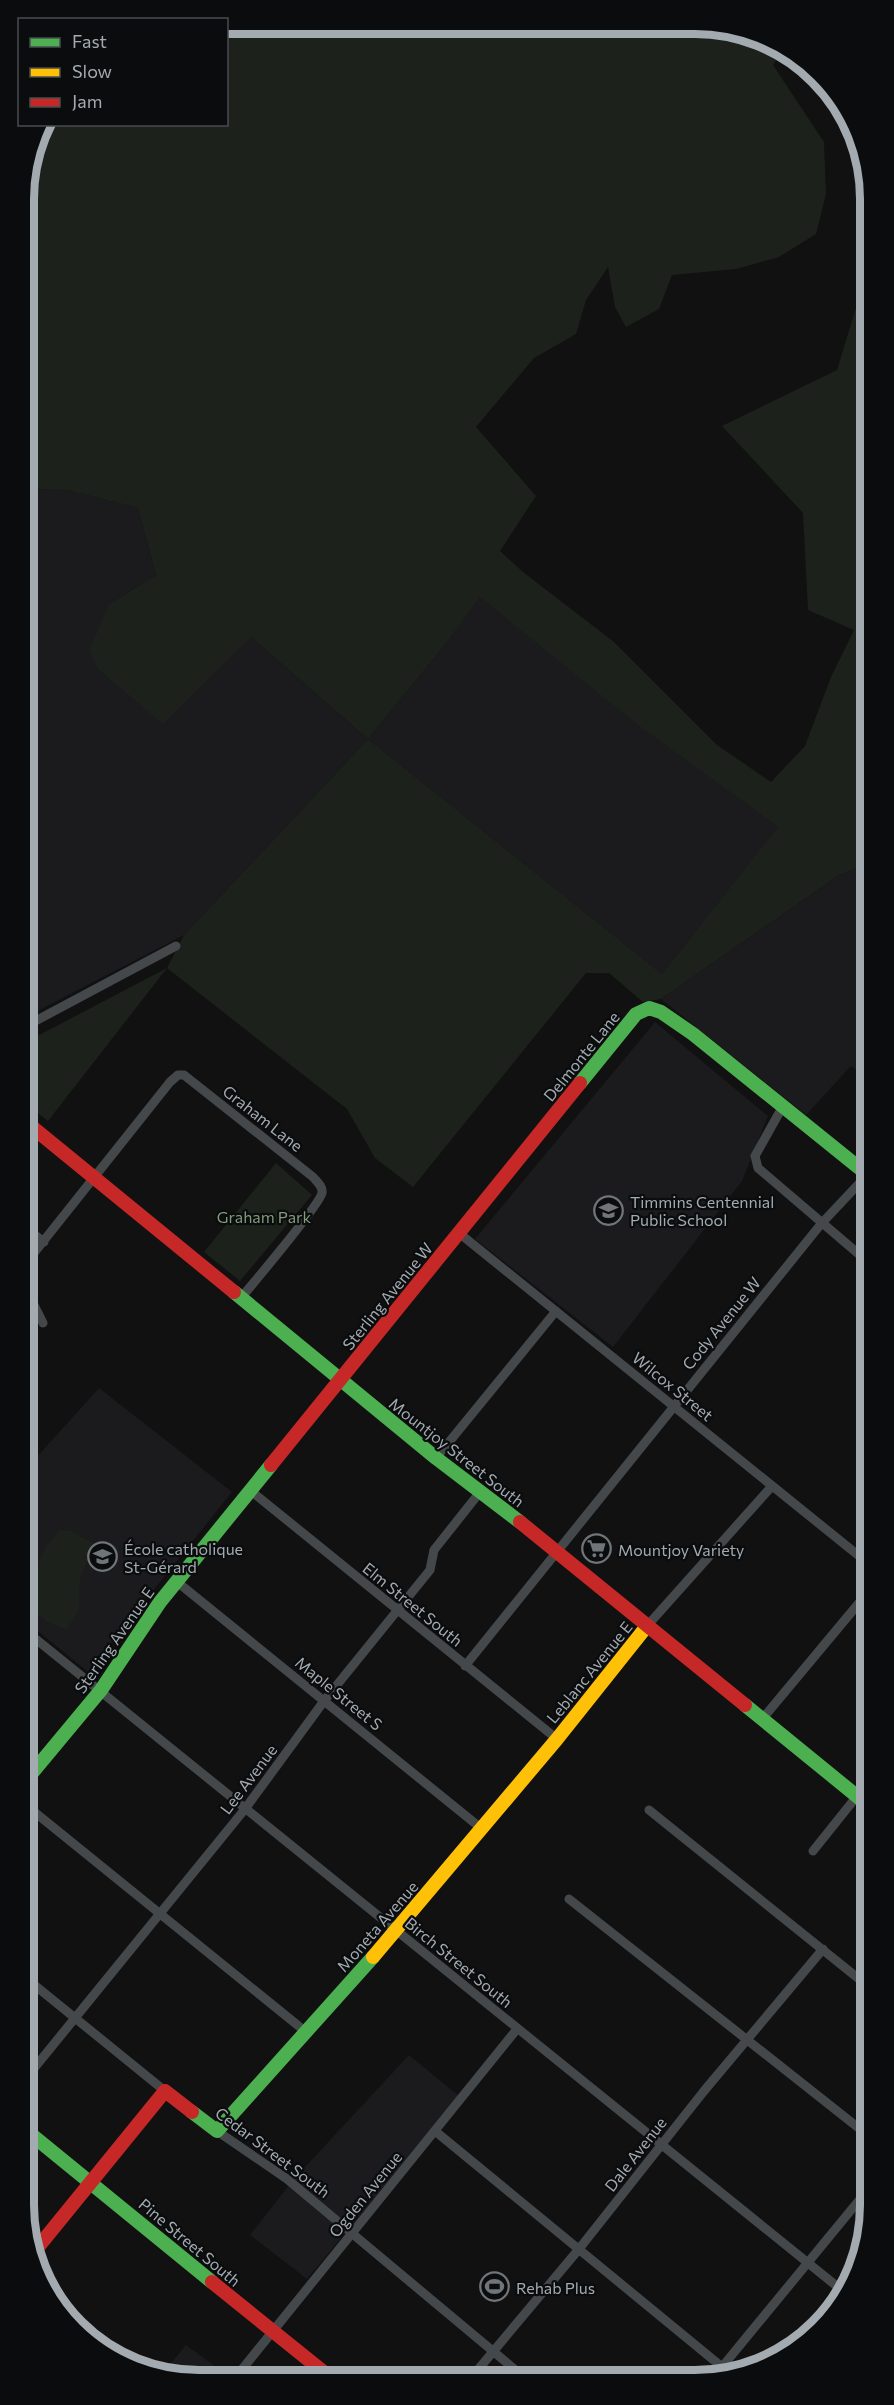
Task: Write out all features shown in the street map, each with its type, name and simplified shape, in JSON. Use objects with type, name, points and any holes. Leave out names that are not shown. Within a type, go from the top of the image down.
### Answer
[{"type":"street","points":[[35,1022],[112,983],[176,946]]},
{"type":"street","name":"Delmonte Lane","points":[[459,1233],[636,1014],[649,1008],[661,1012],[693,1035],[860,1167]]},
{"type":"street","name":"Graham Lane","points":[[95,1179],[178,1075],[189,1079],[313,1177],[321,1187],[322,1195],[241,1298]]},
{"type":"street","points":[[783,1106],[755,1156],[758,1168],[859,1255]]},
{"type":"street","name":"Mountjoy Street South","points":[[35,1129],[436,1458],[558,1551],[857,1796]]},
{"type":"street","points":[[34,1253],[95,1179]]},
{"type":"street","name":"Cody Avenue W","points":[[465,1666],[821,1224],[860,1183]]},
{"type":"street","name":"Wilcox Street","points":[[459,1233],[859,1556]]},
{"type":"street","name":"Sterling Avenue W","points":[[341,1379],[459,1233]]},
{"type":"street","points":[[34,1235],[44,1242]]},
{"type":"street","points":[[34,1306],[43,1323]]},
{"type":"street","points":[[436,1458],[556,1311]]},
{"type":"street","name":"Sterling Avenue E","points":[[34,1770],[101,1690],[176,1581],[341,1379]]},
{"type":"street","points":[[647,1626],[772,1486]]},
{"type":"street","name":"Elm Street South","points":[[251,1491],[557,1739]]},
{"type":"street","name":"Lee Avenue","points":[[34,2068],[245,1809],[324,1701],[430,1570],[434,1550],[480,1492]]},
{"type":"street","name":"Maple Street S","points":[[176,1581],[482,1829]]},
{"type":"street","points":[[763,1718],[859,1603]]},
{"type":"street","name":"Leblanc Avenue E","points":[[557,1739],[647,1626]]},
{"type":"street","name":"Birch Street South","points":[[34,1638],[838,2287]]},
{"type":"street","name":"Moneta Avenue","points":[[216,2131],[396,1930],[557,1739]]},
{"type":"street","points":[[813,1851],[859,1793]]},
{"type":"street","points":[[649,1810],[858,1978]]},
{"type":"street","points":[[34,1812],[306,2032]]},
{"type":"street","points":[[569,1899],[859,2128]]},
{"type":"street","name":"Dale Avenue","points":[[477,2370],[823,1949]]},
{"type":"street","name":"Cedar Street South","points":[[34,1985],[216,2131],[287,2179],[515,2370]]},
{"type":"street","name":"Ogden Avenue","points":[[242,2370],[518,2029]]},
{"type":"street","points":[[40,2245],[165,2091]]},
{"type":"street","points":[[435,2131],[722,2366],[859,2201]]},
{"type":"street","name":"Pine Street South","points":[[34,2137],[321,2370]]},
{"type":"shaded area","points":[[35,489],[67,490],[138,508],[156,575],[109,604],[251,637],[368,739],[184,935],[35,1013]]},
{"type":"shaded area","points":[[479,596],[707,775],[779,827],[662,974],[368,739],[444,646]]},
{"type":"shaded area","points":[[860,867],[860,1073],[851,1066],[806,1115],[661,999],[839,875]]},
{"type":"shaded area","name":"Timmins Centennial Public School","points":[[655,1022],[768,1116],[742,1181],[613,1347],[475,1239]]},
{"type":"shaded area","name":"École catholique St-Gérard","points":[[99,1388],[232,1492],[88,1672],[34,1628],[34,1460]]},
{"type":"shaded area","points":[[409,2055],[459,2096],[307,2279],[250,2235],[294,2179]]},
{"type":"shaded area","points":[[186,2345],[220,2370],[189,2370],[168,2367]]},
{"type":"green space","points":[[228,34],[694,34],[748,43],[778,58],[773,65],[824,142],[826,194],[816,234],[779,257],[736,269],[672,275],[659,309],[626,327],[615,307],[608,267],[586,300],[576,334],[534,358],[476,427],[536,496],[500,551],[523,572],[614,642],[717,745],[771,782],[805,746],[831,677],[854,630],[808,610],[803,513],[722,426],[837,370],[860,295],[860,867],[839,875],[661,999],[643,1002],[609,973],[586,973],[413,1187],[375,1158],[347,1109],[167,968],[184,935],[368,739],[251,637],[163,724],[99,670],[89,651],[109,604],[156,575],[138,508],[67,490],[35,489],[35,189],[40,157],[47,136],[52,126],[228,126]],"holes":[[[480,597],[638,725],[778,827],[662,974],[368,739],[444,646]]]},
{"type":"green space","points":[[167,968],[48,1121],[35,1111],[35,1037]]},
{"type":"green space","name":"Graham Park","points":[[276,1163],[312,1195],[240,1281],[204,1252]]},
{"type":"green space","points":[[58,1531],[71,1531],[96,1545],[81,1576],[79,1609],[65,1629],[50,1623],[34,1612],[34,1571],[45,1548]]},
{"type":"traffic: fast","points":[[580,1083],[636,1014],[649,1008],[661,1012],[693,1034],[860,1168]]},
{"type":"traffic: fast","points":[[234,1292],[436,1458],[520,1522]]},
{"type":"traffic: fast","points":[[34,1770],[101,1690],[160,1602],[271,1465]]},
{"type":"traffic: fast","points":[[745,1705],[859,1798]]},
{"type":"traffic: fast","points":[[192,2112],[217,2131],[373,1957]]},
{"type":"traffic: fast","points":[[34,2137],[212,2282]]},
{"type":"traffic: slow","points":[[373,1957],[557,1739],[647,1626]]},
{"type":"traffic: jam","points":[[271,1465],[580,1083]]},
{"type":"traffic: jam","points":[[35,1129],[234,1292]]},
{"type":"traffic: jam","points":[[520,1522],[745,1705]]},
{"type":"traffic: jam","points":[[40,2245],[165,2091],[192,2112]]},
{"type":"traffic: jam","points":[[212,2282],[321,2370]]},
{"type":"place","name":"Timmins Centennial Public School","points":[[609,1210]]},
{"type":"place","name":"Mountjoy Variety","points":[[597,1549]]},
{"type":"place","name":"École catholique St-Gérard","points":[[103,1557]]},
{"type":"place","name":"Rehab Plus","points":[[495,2287]]}]
